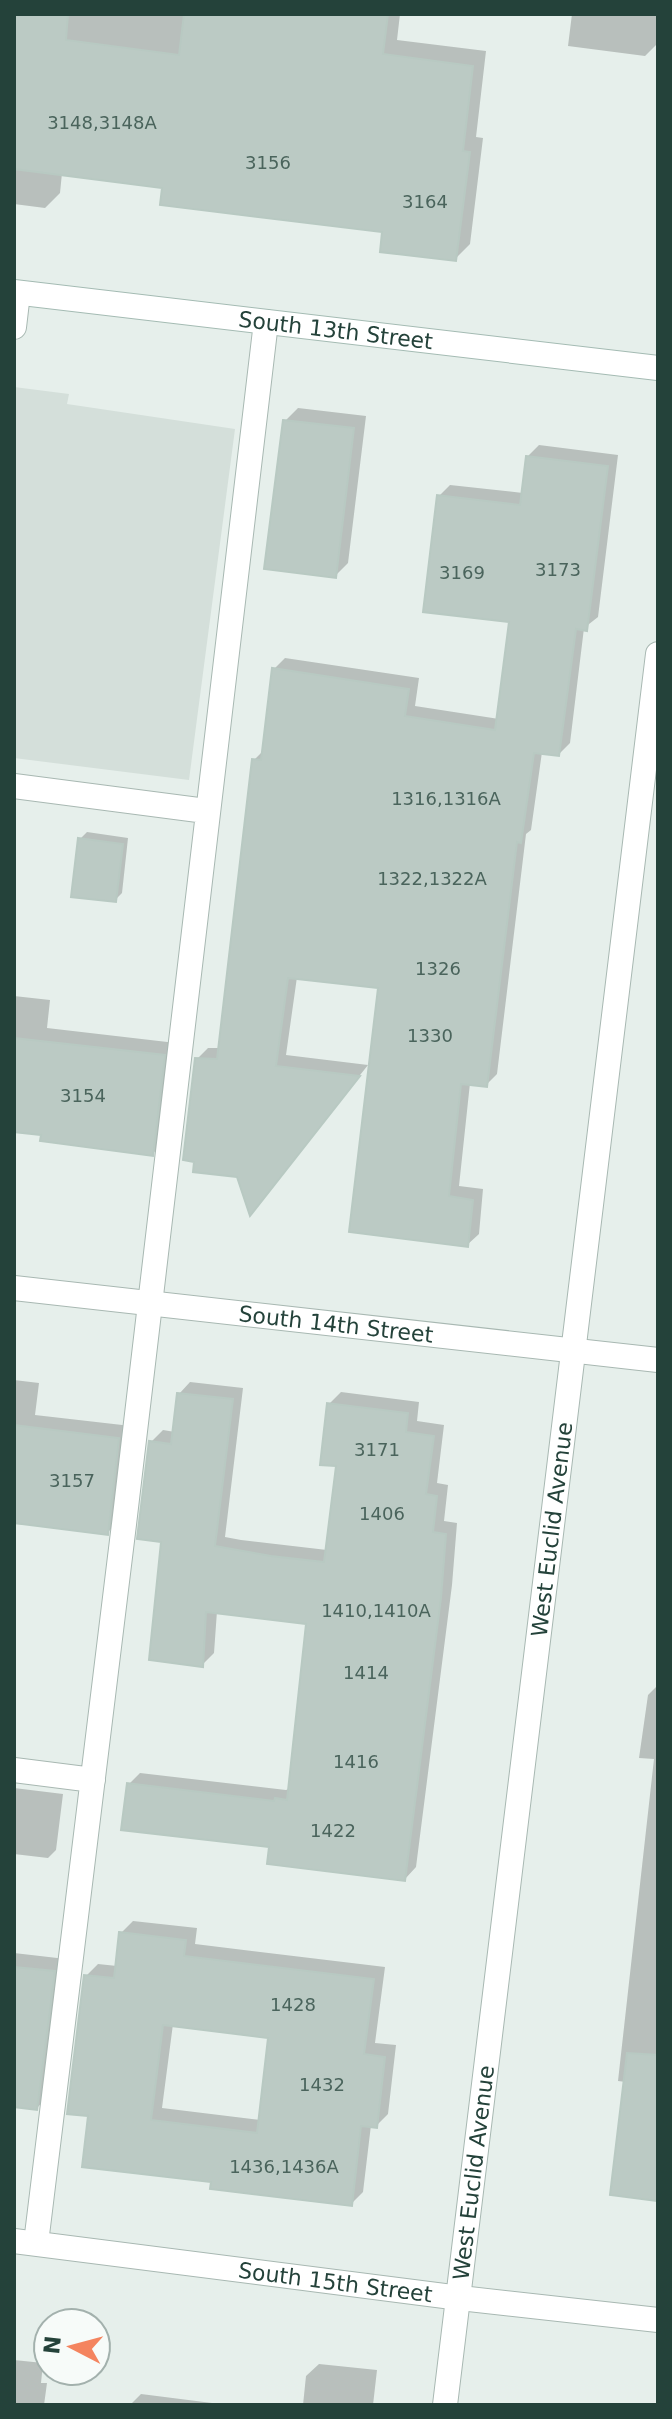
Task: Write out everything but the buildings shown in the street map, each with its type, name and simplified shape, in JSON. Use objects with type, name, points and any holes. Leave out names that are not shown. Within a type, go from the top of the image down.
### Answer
[{"type":"street","name":"South 13th Street","points":[[16,292],[658,368]]},
{"type":"street","points":[[14,327],[16,292]]},
{"type":"street","points":[[25,2242],[93,1780],[152,1304],[206,811],[266,322]]},
{"type":"street","name":"West Euclid Avenue","points":[[445,2405],[658,654]]},
{"type":"street","points":[[14,786],[206,811]]},
{"type":"street","name":"South 14th Street","points":[[14,1288],[658,1360]]},
{"type":"street","points":[[14,1770],[93,1780]]},
{"type":"street","name":"South 15th Street","points":[[25,2242],[658,2320]]},
{"type":"shaded area","points":[[14,387],[69,394],[67,404],[235,429],[189,780],[14,758]]}]
